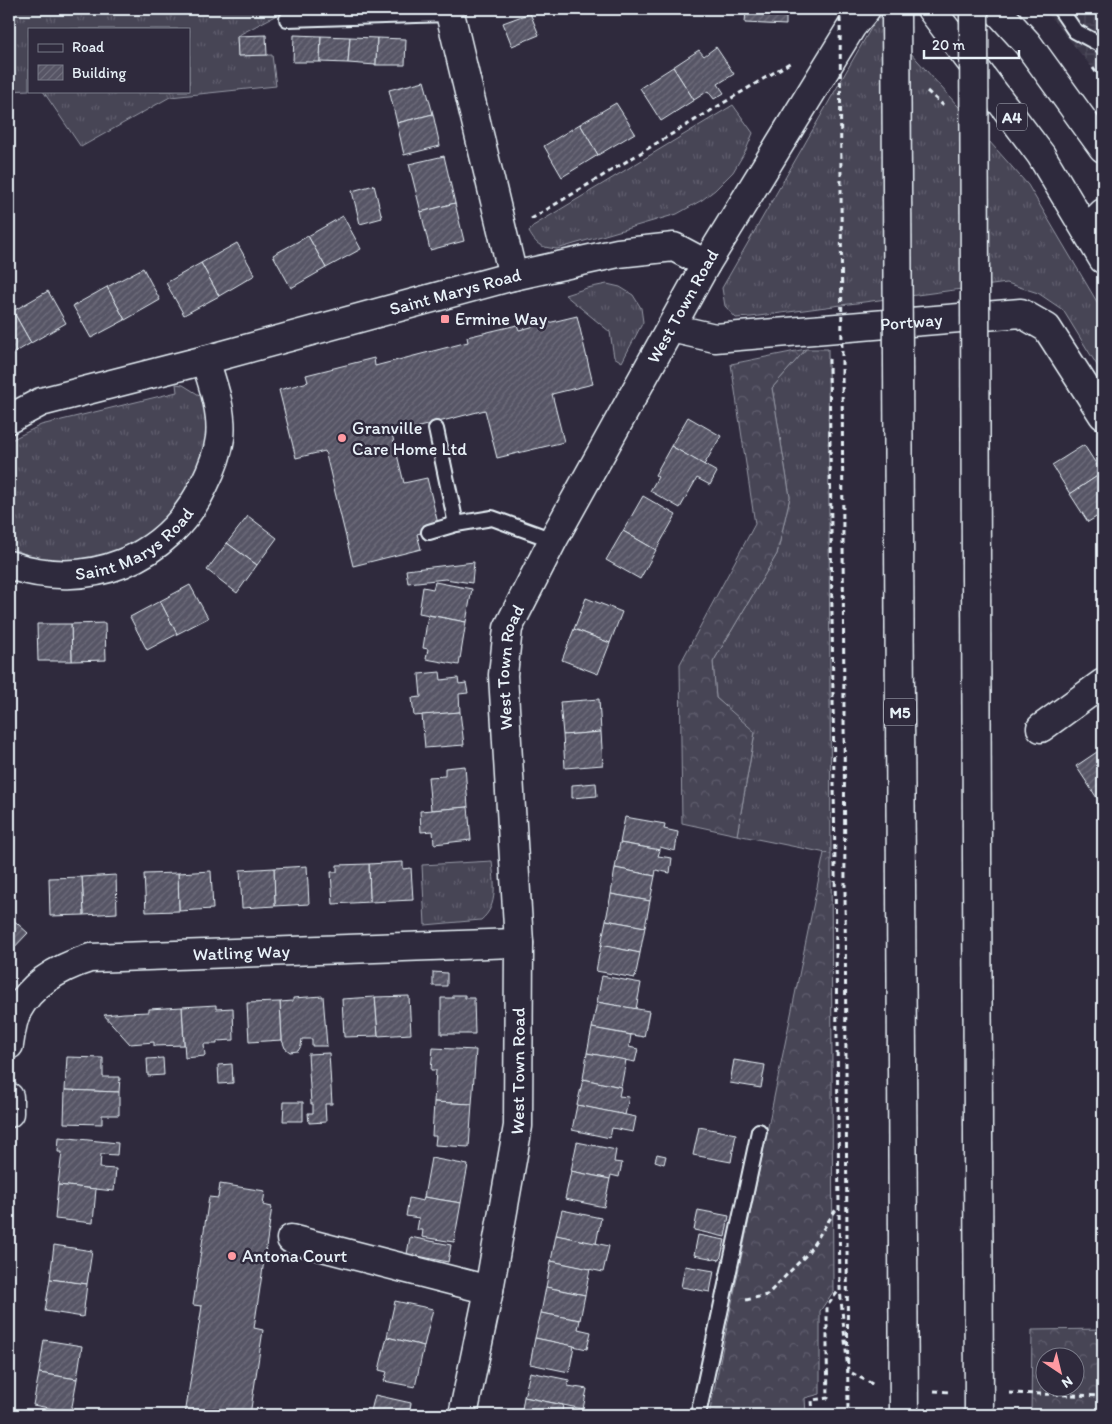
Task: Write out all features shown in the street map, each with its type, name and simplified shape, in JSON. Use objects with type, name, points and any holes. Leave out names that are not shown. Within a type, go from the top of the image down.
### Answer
[{"type":"main road","name":"M5","points":[[896,9],[904,1415]]},
{"type":"main road","name":"A4","points":[[931,9],[1041,155],[1095,221],[1103,259]]},
{"type":"main road","points":[[974,9],[979,1415]]},
{"type":"main road","points":[[996,9],[1026,43],[1103,148]]},
{"type":"main road","points":[[449,12],[513,276]]},
{"type":"main road","name":"West Town Road","points":[[463,1415],[490,1290],[518,1126],[519,943],[504,676],[508,628],[553,540],[706,264],[848,20]]},
{"type":"main road","name":"Saint Marys Road","points":[[9,419],[41,402],[205,360],[513,276],[618,253],[674,247],[706,264]]},
{"type":"main road","name":"Portway","points":[[671,328],[716,338],[1021,314],[1047,328],[1103,415]]},
{"type":"main road","name":"Saint Marys Road","points":[[9,565],[39,573],[63,575],[88,573],[130,560],[164,538],[177,526],[188,513],[202,489],[216,454],[220,438],[218,406],[205,360]]},
{"type":"main road","points":[[1041,728],[1103,683]]},
{"type":"main road","name":"Watling Way","points":[[9,1045],[11,1028],[16,1013],[25,998],[56,972],[73,963],[90,958],[519,943]]},
{"type":"main road","points":[[9,1097],[9,1113]]},
{"type":"main road","points":[[290,1239],[490,1290]]},
{"type":"lane","points":[[1060,9],[1075,31],[1103,46]]},
{"type":"lane","points":[[287,19],[449,12]]},
{"type":"lane","points":[[436,428],[456,524]]},
{"type":"lane","points":[[429,532],[456,524],[492,518],[553,540]]},
{"type":"lane","points":[[698,1415],[759,1131]]},
{"type":"path","points":[[848,20],[848,1415]]},
{"type":"path","points":[[503,236],[801,56]]},
{"type":"path","points":[[828,329],[840,1289],[848,1371],[882,1389]]},
{"type":"path","points":[[722,1307],[767,1295],[807,1254],[838,1206]]},
{"type":"path","points":[[813,1415],[812,1400],[828,1398],[826,1353],[827,1306],[840,1289]]},
{"type":"path","points":[[930,1391],[959,1392]]},
{"type":"path","points":[[1007,1393],[1103,1396]]},
{"type":"shaded area","points":[[1044,9],[1103,9],[1103,81]]},
{"type":"green space","points":[[9,9],[288,9],[237,36],[238,56],[272,55],[276,86],[170,97],[81,147],[44,92],[190,92],[190,28],[28,28],[28,90],[9,91]]},
{"type":"green space","points":[[878,16],[1028,185],[1103,312],[1103,375],[1063,310],[1038,293],[1007,283],[751,317],[736,318],[725,306],[722,288]]},
{"type":"green space","points":[[733,105],[753,133],[746,150],[733,172],[702,200],[677,214],[557,249],[540,245],[532,237],[529,232],[533,226]]},
{"type":"green space","points":[[607,284],[620,287],[633,295],[641,308],[643,322],[622,362],[614,357],[610,332],[565,295]]},
{"type":"green space","points":[[806,349],[828,349],[831,854],[737,835],[755,733],[716,698],[713,662],[777,554],[790,497],[772,388]]},
{"type":"green space","points":[[806,349],[772,388],[790,497],[777,554],[713,662],[716,698],[755,732],[737,835],[682,823],[680,664],[755,524],[731,364]]},
{"type":"green space","points":[[176,384],[183,385],[204,398],[214,428],[188,500],[129,552],[73,564],[32,557],[9,547],[9,441],[41,425],[177,392]]},
{"type":"green space","points":[[824,853],[831,854],[833,1292],[820,1311],[820,1394],[805,1398],[806,1415],[709,1415]]},
{"type":"green space","points":[[492,861],[493,901],[491,908],[481,920],[425,925],[422,865]]},
{"type":"green space","points":[[1103,1329],[1103,1415],[1031,1415],[1032,1330]]},
{"type":"building","points":[[746,9],[786,9],[786,25],[745,23]]},
{"type":"building","points":[[1093,9],[1103,9],[1103,13],[1093,13]]},
{"type":"building","points":[[530,13],[539,35],[512,46],[503,23]]},
{"type":"building","points":[[266,35],[267,55],[238,56],[237,36]]},
{"type":"building","points":[[294,35],[321,36],[320,62],[293,62]]},
{"type":"building","points":[[321,36],[350,37],[348,63],[320,62]]},
{"type":"building","points":[[350,37],[377,38],[376,65],[348,63]]},
{"type":"building","points":[[377,38],[406,39],[405,65],[376,65]]},
{"type":"building","points":[[716,47],[734,74],[718,84],[724,93],[714,99],[708,91],[694,100],[673,67],[699,50],[704,56]]},
{"type":"building","points":[[673,67],[694,100],[661,121],[640,88]]},
{"type":"building","points":[[424,81],[433,114],[397,123],[389,90]]},
{"type":"building","points":[[616,103],[635,133],[598,155],[580,124]]},
{"type":"building","points":[[433,114],[440,146],[404,155],[397,123]]},
{"type":"building","points":[[580,124],[598,155],[562,177],[544,146]]},
{"type":"building","points":[[444,156],[455,203],[421,212],[409,164]]},
{"type":"building","points":[[374,185],[382,218],[360,224],[352,191]]},
{"type":"building","points":[[455,203],[464,241],[430,250],[421,212]]},
{"type":"building","points":[[343,216],[361,249],[326,268],[308,236]]},
{"type":"building","points":[[308,236],[326,268],[291,288],[273,255]]},
{"type":"building","points":[[237,243],[255,275],[219,296],[201,263]]},
{"type":"building","points":[[201,263],[219,296],[184,315],[166,283]]},
{"type":"building","points":[[143,268],[160,300],[125,320],[107,287]]},
{"type":"building","points":[[107,287],[125,320],[91,338],[73,306]]},
{"type":"building","points":[[48,291],[66,323],[31,343],[13,311]]},
{"type":"building","points":[[13,311],[31,343],[9,356],[9,313]]},
{"type":"building","name":"Granville Care Home Ltd","points":[[577,316],[593,384],[552,394],[564,442],[497,458],[485,410],[392,434],[404,483],[427,478],[439,528],[417,534],[421,549],[353,566],[325,451],[296,458],[279,390],[308,382],[306,375],[374,358],[375,366],[468,342],[467,337],[517,325],[519,330]]},
{"type":"building","points":[[688,417],[721,436],[704,465],[671,446]]},
{"type":"building","points":[[1084,445],[1102,473],[1070,494],[1052,465]]},
{"type":"building","points":[[671,446],[717,472],[710,485],[697,478],[680,508],[650,491],[658,477],[655,475]]},
{"type":"building","points":[[1102,473],[1103,513],[1088,522],[1070,494]]},
{"type":"building","points":[[643,496],[676,515],[656,550],[623,531]]},
{"type":"building","points":[[248,516],[277,538],[257,565],[227,543]]},
{"type":"building","points":[[623,531],[656,550],[640,579],[606,560]]},
{"type":"building","points":[[227,543],[257,565],[237,593],[207,570]]},
{"type":"building","points":[[474,562],[472,583],[445,579],[408,583],[406,570]]},
{"type":"building","points":[[435,582],[472,589],[466,622],[419,613],[423,587],[433,589]]},
{"type":"building","points":[[190,585],[208,618],[177,634],[160,601]]},
{"type":"building","points":[[586,598],[622,612],[610,643],[574,629]]},
{"type":"building","points":[[160,601],[177,634],[147,650],[130,617]]},
{"type":"building","points":[[428,615],[466,622],[459,665],[426,659],[428,649],[423,648]]},
{"type":"building","points":[[105,623],[106,660],[72,661],[71,624]]},
{"type":"building","points":[[37,624],[71,624],[72,661],[38,661]]},
{"type":"building","points":[[574,629],[610,643],[598,674],[562,660]]},
{"type":"building","points":[[440,672],[441,680],[458,678],[459,684],[466,683],[468,693],[459,694],[460,712],[414,716],[412,698],[421,697],[419,674]]},
{"type":"building","points":[[599,699],[601,732],[563,735],[560,702]]},
{"type":"building","points":[[460,712],[464,745],[425,748],[422,715]]},
{"type":"building","points":[[601,732],[603,765],[565,768],[563,735]]},
{"type":"building","points":[[1103,748],[1103,794],[1097,798],[1076,766]]},
{"type":"building","points":[[465,766],[468,807],[431,810],[428,777],[445,776],[445,768]]},
{"type":"building","points":[[596,783],[597,796],[572,798],[572,785]]},
{"type":"building","points":[[468,807],[471,840],[434,844],[433,831],[421,832],[420,811]]},
{"type":"building","points":[[625,817],[665,824],[664,829],[678,832],[675,851],[660,847],[660,850],[620,843]]},
{"type":"building","points":[[620,843],[660,850],[658,856],[672,858],[670,873],[656,870],[655,876],[615,868]]},
{"type":"building","points":[[403,862],[403,869],[411,868],[413,900],[370,902],[369,864]]},
{"type":"building","points":[[369,864],[370,902],[333,904],[331,872],[337,872],[337,865]]},
{"type":"building","points":[[307,866],[309,904],[275,906],[274,868]]},
{"type":"building","points":[[274,868],[275,906],[242,908],[240,870]]},
{"type":"building","points":[[615,868],[655,876],[650,901],[611,894]]},
{"type":"building","points":[[211,871],[213,909],[179,911],[178,873]]},
{"type":"building","points":[[178,873],[179,911],[146,912],[144,874]]},
{"type":"building","points":[[116,875],[117,913],[84,915],[82,877]]},
{"type":"building","points":[[82,877],[84,915],[50,916],[49,878]]},
{"type":"building","points":[[611,894],[650,901],[645,927],[606,920]]},
{"type":"building","points":[[9,916],[28,933],[9,953]]},
{"type":"building","points":[[606,920],[645,927],[640,953],[601,945]]},
{"type":"building","points":[[601,945],[640,953],[635,978],[596,971]]},
{"type":"building","points":[[433,972],[447,973],[447,986],[433,986]]},
{"type":"building","points":[[602,976],[641,983],[636,1009],[597,1002]]},
{"type":"building","points":[[453,995],[465,995],[465,998],[474,998],[475,1034],[441,1034],[441,998],[453,998]]},
{"type":"building","points":[[323,996],[327,1046],[312,1046],[312,1039],[302,1039],[298,1051],[290,1052],[285,1048],[282,1040],[280,1002],[293,1001],[293,998]]},
{"type":"building","points":[[409,996],[411,1034],[378,1036],[375,997]]},
{"type":"building","points":[[375,997],[378,1036],[344,1037],[342,999]]},
{"type":"building","points":[[280,1002],[282,1040],[249,1042],[247,1003]]},
{"type":"building","points":[[597,1002],[649,1011],[644,1037],[592,1028]]},
{"type":"building","points":[[216,1005],[216,1009],[233,1008],[234,1040],[217,1041],[217,1044],[204,1044],[205,1056],[185,1058],[182,1007]]},
{"type":"building","points":[[182,1007],[184,1045],[154,1046],[154,1042],[130,1044],[104,1015],[149,1012],[149,1009]]},
{"type":"building","points":[[592,1028],[631,1035],[629,1047],[638,1049],[635,1062],[587,1053]]},
{"type":"building","points":[[433,1048],[476,1050],[472,1104],[434,1102],[436,1070],[431,1070]]},
{"type":"building","points":[[329,1053],[332,1104],[325,1104],[326,1122],[309,1123],[308,1113],[313,1113],[313,1104],[311,1104],[308,1054]]},
{"type":"building","points":[[587,1053],[626,1060],[621,1087],[583,1079]]},
{"type":"building","points":[[67,1057],[103,1058],[103,1077],[120,1077],[119,1092],[65,1090]]},
{"type":"building","points":[[163,1058],[164,1075],[148,1076],[147,1059]]},
{"type":"building","points":[[734,1060],[765,1065],[761,1088],[730,1083]]},
{"type":"building","points":[[232,1064],[233,1083],[219,1084],[218,1065]]},
{"type":"building","points":[[583,1079],[621,1087],[619,1096],[629,1097],[625,1115],[577,1105]]},
{"type":"building","points":[[65,1090],[119,1092],[119,1115],[102,1115],[102,1124],[64,1123]]},
{"type":"building","points":[[284,1102],[303,1102],[303,1121],[283,1121]]},
{"type":"building","points":[[434,1102],[472,1104],[469,1147],[435,1145],[436,1136],[432,1136]]},
{"type":"building","points":[[577,1105],[636,1117],[633,1132],[612,1128],[610,1138],[572,1130]]},
{"type":"building","points":[[699,1127],[736,1134],[731,1162],[693,1155]]},
{"type":"building","points":[[59,1137],[118,1143],[117,1155],[101,1154],[100,1168],[116,1169],[114,1191],[58,1185],[62,1152],[58,1152]]},
{"type":"building","points":[[577,1142],[616,1150],[614,1162],[622,1163],[619,1177],[611,1175],[610,1179],[571,1171]]},
{"type":"building","points":[[657,1154],[666,1156],[664,1164],[655,1161]]},
{"type":"building","points":[[431,1158],[468,1165],[461,1203],[424,1197]]},
{"type":"building","points":[[571,1171],[610,1179],[604,1207],[565,1199]]},
{"type":"building","name":"Antona Court","points":[[220,1184],[265,1191],[263,1205],[272,1207],[254,1328],[263,1330],[250,1415],[185,1415],[202,1306],[193,1305],[209,1197],[218,1198]]},
{"type":"building","points":[[58,1185],[96,1189],[93,1223],[55,1219]]},
{"type":"building","points":[[424,1197],[461,1203],[454,1242],[422,1237],[423,1230],[417,1230],[419,1218],[406,1216],[409,1198],[423,1201]]},
{"type":"building","points":[[562,1210],[601,1218],[596,1244],[556,1235]]},
{"type":"building","points":[[698,1210],[729,1216],[725,1237],[694,1230]]},
{"type":"building","points":[[556,1235],[609,1246],[603,1272],[551,1261]]},
{"type":"building","points":[[698,1235],[725,1240],[720,1260],[694,1255]]},
{"type":"building","points":[[410,1237],[451,1245],[448,1262],[407,1254]]},
{"type":"building","points":[[54,1245],[92,1251],[87,1284],[50,1279]]},
{"type":"building","points":[[551,1261],[590,1269],[585,1295],[546,1287]]},
{"type":"building","points":[[685,1266],[714,1271],[710,1292],[681,1287]]},
{"type":"building","points":[[50,1279],[87,1284],[83,1317],[45,1311]]},
{"type":"building","points":[[546,1287],[585,1295],[580,1320],[541,1313]]},
{"type":"building","points":[[395,1301],[433,1309],[424,1346],[387,1337]]},
{"type":"building","points":[[541,1313],[580,1320],[578,1329],[591,1332],[587,1349],[535,1338]]},
{"type":"building","points":[[387,1337],[424,1346],[415,1387],[384,1381],[387,1372],[379,1370]]},
{"type":"building","points":[[535,1338],[574,1346],[569,1372],[530,1364]]},
{"type":"building","points":[[44,1340],[82,1346],[77,1379],[39,1373]]},
{"type":"building","points":[[530,1372],[569,1380],[568,1386],[587,1389],[583,1409],[524,1397]]},
{"type":"building","points":[[39,1373],[77,1379],[71,1412],[33,1405]]},
{"type":"building","points":[[375,1395],[411,1403],[409,1415],[370,1415]]},
{"type":"building","points":[[524,1397],[563,1405],[562,1411],[575,1413],[575,1415],[521,1415]]},
{"type":"place","name":"Ermine Way","points":[[445,319]]},
{"type":"place","name":"Granville Care Home Ltd","points":[[342,438]]},
{"type":"place","name":"Antona Court","points":[[232,1256]]}]
